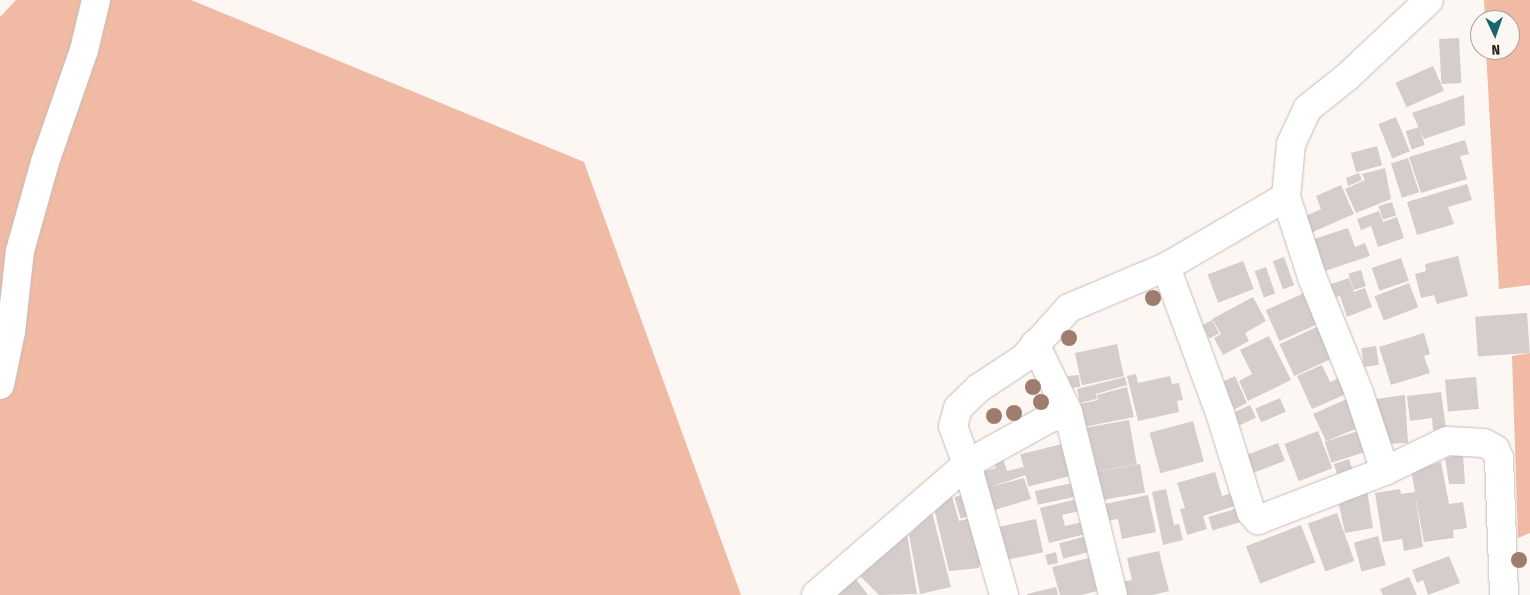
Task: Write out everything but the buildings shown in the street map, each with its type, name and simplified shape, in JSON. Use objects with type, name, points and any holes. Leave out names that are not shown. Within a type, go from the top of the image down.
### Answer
[{"type":"street","points":[[0,385],[11,332],[20,251],[45,162],[84,50],[96,0]]},
{"type":"street","points":[[1385,471],[1359,393],[1312,278],[1286,196],[1291,144],[1308,109],[1347,77],[1429,0]]},
{"type":"street","points":[[1004,595],[968,464],[953,426],[958,408],[979,388],[1024,358],[1069,308],[1166,267],[1286,196]]},
{"type":"street","points":[[1166,267],[1220,413],[1251,512],[1258,520],[1385,471],[1447,441],[1468,440],[1495,449],[1499,458],[1504,595]]},
{"type":"street","points":[[1035,344],[1068,412],[1113,595]]},
{"type":"street","points":[[816,595],[968,464],[1048,418],[1068,412]]},
{"type":"shaded area","points":[[16,0],[191,0],[584,162],[741,595],[0,595],[0,17]]},
{"type":"shaded area","points":[[1484,0],[1530,0],[1530,285],[1499,289],[1487,60],[1520,60],[1520,10],[1484,10]]},
{"type":"shaded area","points":[[1530,353],[1530,533],[1518,538],[1512,356]]}]
